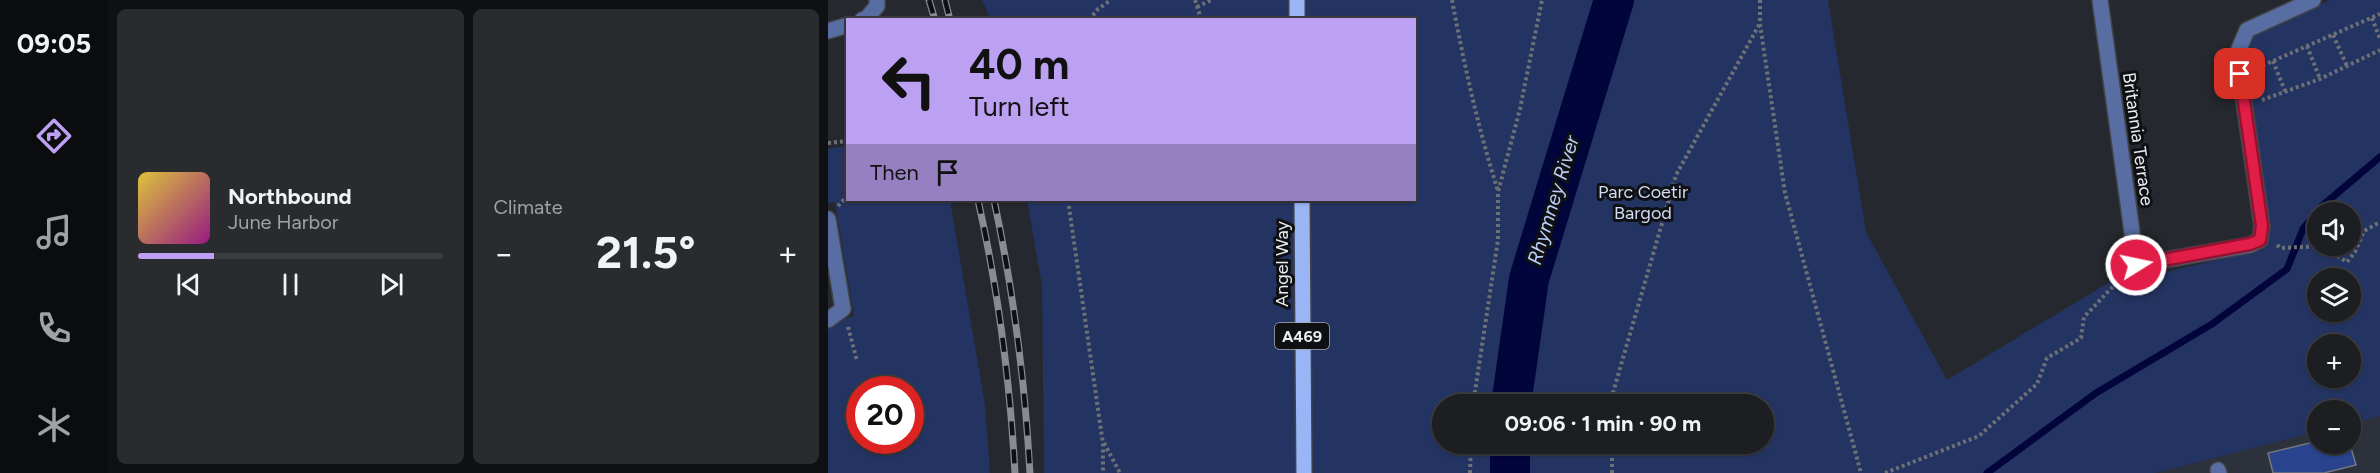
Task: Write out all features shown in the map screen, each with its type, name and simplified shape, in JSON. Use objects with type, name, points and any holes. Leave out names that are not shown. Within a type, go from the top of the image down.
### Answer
[{"type":"main road","points":[[1297,0],[1297,18]]},
{"type":"main road","name":"Angel Way","points":[[1302,201],[1304,473]]},
{"type":"street","points":[[867,18],[877,6],[877,0]]},
{"type":"street","name":"Britannia Terrace","points":[[2100,0],[2139,283]]},
{"type":"street","points":[[2136,265],[2250,244],[2260,240],[2262,226],[2237,54],[2247,30],[2313,0]]},
{"type":"street","points":[[828,31],[846,26]]},
{"type":"street","points":[[828,219],[843,309],[828,320]]},
{"type":"path","points":[[1091,18],[1098,9],[1111,0]]},
{"type":"path","points":[[1195,0],[1200,15],[1197,18]]},
{"type":"path","points":[[1197,7],[1211,0]]},
{"type":"path","points":[[1452,0],[1473,98],[1498,192]]},
{"type":"path","points":[[1475,394],[1498,240],[1498,192],[1520,109],[1542,0]]},
{"type":"path","points":[[1760,0],[1760,24],[1785,193],[1861,473]]},
{"type":"path","points":[[2240,74],[2380,14]]},
{"type":"path","points":[[2372,18],[2380,39]]},
{"type":"path","points":[[1613,394],[1676,176],[1760,24]]},
{"type":"path","points":[[2333,35],[2347,66]]},
{"type":"path","points":[[2307,46],[2320,79]]},
{"type":"path","points":[[2244,105],[2320,79],[2380,50]]},
{"type":"path","points":[[2273,61],[2285,91]]},
{"type":"path","points":[[828,143],[846,141]]},
{"type":"path","points":[[1068,201],[1102,440],[1104,473]]},
{"type":"path","points":[[2361,238],[2364,231],[2380,222]]},
{"type":"path","points":[[2281,248],[2307,247]]},
{"type":"path","points":[[2338,256],[2347,262],[2352,256]]},
{"type":"path","points":[[1885,473],[1979,436],[2037,384],[2047,358],[2081,338],[2084,317],[2120,279]]},
{"type":"path","points":[[843,309],[857,361]]},
{"type":"path","points":[[1102,440],[1120,473]]},
{"type":"path","points":[[1470,473],[1471,454]]},
{"type":"path","points":[[1612,454],[1612,473]]},
{"type":"shaded area","points":[[2380,416],[2380,473],[2155,473],[2307,435],[2307,454],[2361,454],[2361,421]]},
{"type":"green space","name":"Parc Coetir Bargod","points":[[982,0],[1828,0],[1866,232],[1947,380],[2123,274],[2161,273],[2262,250],[2268,240],[2267,218],[2243,59],[2252,37],[2330,0],[2380,0],[2380,416],[2361,421],[2361,400],[2307,400],[2307,435],[2155,473],[1044,473],[1042,285],[1027,201],[1416,201],[1416,18],[990,18]]},
{"type":"green space","points":[[846,146],[846,201],[950,201],[985,405],[990,473],[828,473],[828,323],[854,316],[835,202],[828,203],[828,149]]},
{"type":"building","points":[[2307,444],[2307,454],[2353,454],[2356,465],[2324,473],[2273,473],[2268,453]]},
{"type":"waterway","name":"Rhymney River","points":[[1513,394],[1529,279],[1614,0]]},
{"type":"waterway","points":[[1987,473],[2096,393],[2212,324],[2287,269],[2303,229],[2322,206],[2380,157]]},
{"type":"waterway","name":"Rhymney River","points":[[1510,454],[1510,473]]},
{"type":"railway","points":[[929,0],[934,18]]},
{"type":"railway","points":[[945,0],[950,18]]},
{"type":"railway","points":[[978,201],[992,267],[1002,336],[1015,473]]},
{"type":"railway","points":[[994,201],[1017,336],[1030,473]]},
{"type":"route","points":[[2136,265],[2250,244],[2260,240],[2262,226],[2240,74]]}]
